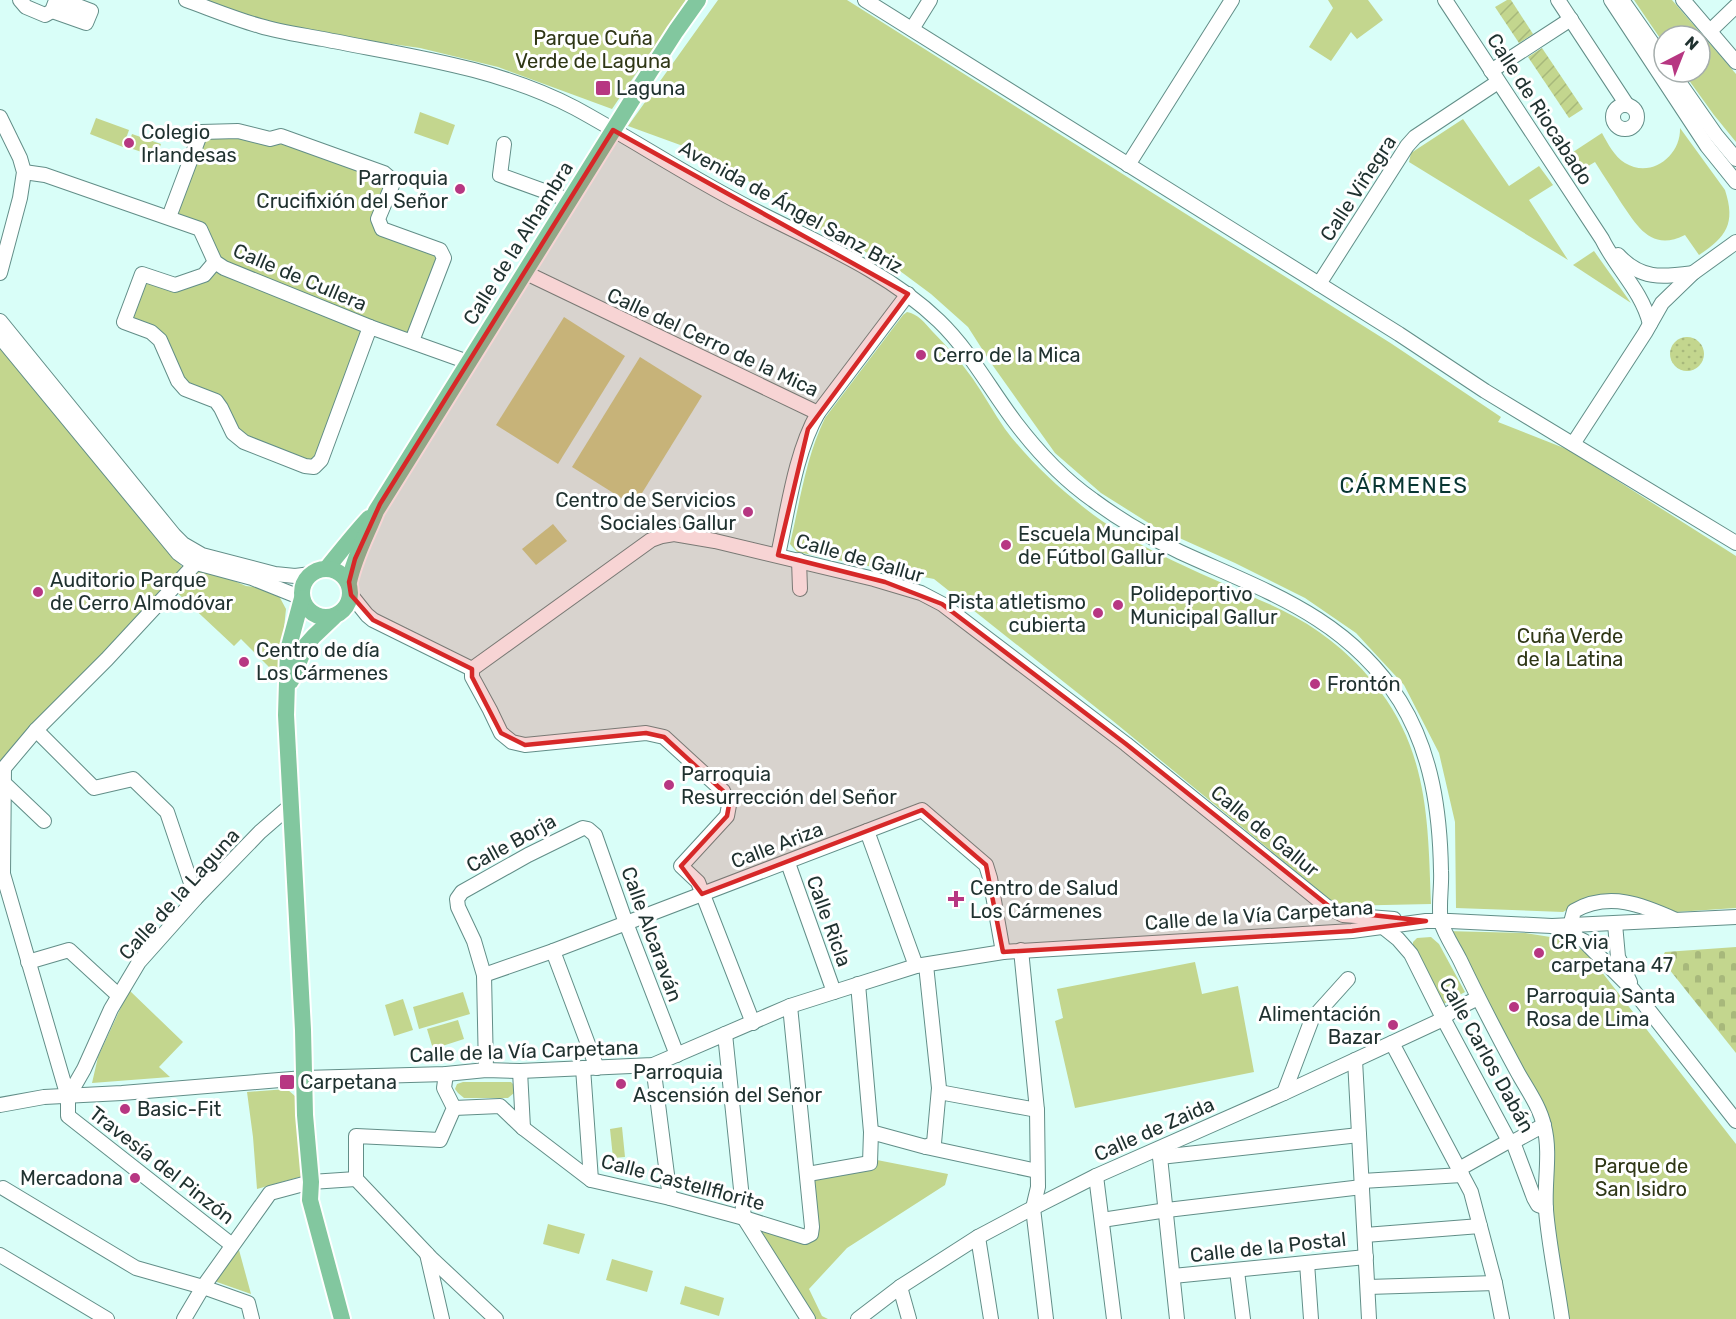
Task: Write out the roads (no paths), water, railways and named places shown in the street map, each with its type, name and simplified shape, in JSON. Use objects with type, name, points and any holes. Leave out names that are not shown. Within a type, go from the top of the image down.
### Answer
[{"type":"main road","name":"Calle de la Alhambra","points":[[350,589],[355,559],[376,511],[569,200],[698,0]]},
{"type":"main road","name":"Calle de la Alhambra","points":[[327,568],[352,536],[376,511]]},
{"type":"main road","points":[[287,693],[306,645],[334,617],[344,611],[350,589],[340,572],[327,568],[318,570],[305,581],[288,651],[286,715],[305,1115],[311,1182],[310,1200],[342,1319]]},
{"type":"main road","points":[[302,598],[306,608],[314,615],[324,618],[334,617]]},
{"type":"main road","points":[[311,1182],[320,1197],[352,1319]]},
{"type":"street","points":[[20,0],[26,7],[45,15],[54,5],[86,23],[91,11],[62,0]]},
{"type":"street","name":"Avenida de Ángel Sanz Briz","points":[[186,0],[261,27],[489,74],[562,101],[740,203],[870,270],[908,294],[940,322],[965,350],[1014,421],[1047,461],[1089,498],[1143,533],[1248,581],[1312,614],[1349,641],[1375,669],[1397,697],[1414,725],[1433,784],[1438,811],[1441,921]]},
{"type":"street","points":[[865,0],[1399,334],[1485,391],[1736,543]]},
{"type":"street","points":[[912,29],[930,0]]},
{"type":"street","points":[[1128,165],[1232,0]]},
{"type":"street","name":"Calle de Riocabado","points":[[1445,0],[1640,297],[1647,329]]},
{"type":"street","points":[[1558,0],[1627,105]]},
{"type":"street","points":[[1611,0],[1707,146],[1736,182]]},
{"type":"street","points":[[1622,0],[1652,43]]},
{"type":"street","points":[[1683,0],[1704,24]]},
{"type":"street","points":[[1712,29],[1736,6]]},
{"type":"street","name":"Calle Viñegra","points":[[1319,284],[1415,137],[1571,19]]},
{"type":"street","points":[[1712,33],[1736,62]]},
{"type":"street","points":[[1680,84],[1736,159]]},
{"type":"street","points":[[0,117],[20,158],[24,172],[20,198],[0,273]]},
{"type":"street","points":[[169,218],[201,132],[238,131],[270,140],[281,136],[384,173],[393,183],[378,219],[382,229],[440,250],[444,258],[412,341]]},
{"type":"street","points":[[504,144],[500,175],[569,200]]},
{"type":"street","name":"Calle de Cullera","points":[[24,172],[42,174],[200,229],[215,262],[224,268],[370,327],[468,362]]},
{"type":"street","name":"Calle de Riocabado","points":[[1602,239],[1628,266],[1641,272],[1655,276],[1693,273]]},
{"type":"street","points":[[1573,444],[1647,329],[1663,301],[1668,293],[1665,282],[1655,276],[1646,277],[1640,283],[1638,292],[1647,303],[1652,305],[1663,301],[1693,273],[1736,242]]},
{"type":"street","name":"Calle de Cullera","points":[[215,262],[204,275],[175,285],[142,274],[124,322],[151,332],[160,340],[178,381],[185,389],[216,401],[233,433],[244,442],[305,466],[314,467],[321,460],[370,327]]},
{"type":"street","name":"Calle del Cerro de la Mica","points":[[524,273],[818,413],[808,429],[802,448],[778,555]]},
{"type":"street","points":[[818,413],[908,294]]},
{"type":"street","points":[[0,321],[183,544],[202,555],[266,572],[295,576],[311,574]]},
{"type":"street","points":[[0,337],[178,553],[196,563],[262,582],[302,598]]},
{"type":"street","name":"Calle de Gallur","points":[[472,669],[651,540],[662,536],[674,534],[716,541],[874,579],[921,593],[942,604],[1126,744],[1335,911],[1343,915],[1359,917],[1426,921]]},
{"type":"street","points":[[799,560],[800,589]]},
{"type":"street","points":[[68,1097],[1,874],[4,768],[36,730],[107,659],[196,563]]},
{"type":"street","points":[[350,589],[367,615],[373,620],[472,669],[472,677],[501,733],[512,742],[525,745],[645,733],[664,737],[723,790],[729,805],[727,816],[681,866],[698,882],[753,1023]]},
{"type":"street","points":[[36,730],[94,788],[133,779],[166,812],[196,898]]},
{"type":"street","points":[[4,783],[44,821]]},
{"type":"street","name":"Calle de la Laguna","points":[[68,1116],[68,1097],[84,1069],[118,995],[140,962],[196,898],[260,832],[290,806]]},
{"type":"street","name":"Calle Ariza","points":[[484,975],[788,863],[922,810],[986,865],[1003,952]]},
{"type":"street","name":"Calle Borja","points":[[484,975],[474,941],[458,907],[457,899],[462,892],[528,855],[576,830],[588,829]]},
{"type":"street","name":"Calle Alcaraván","points":[[588,829],[595,835],[677,1055]]},
{"type":"street","points":[[867,831],[921,966],[939,1092],[934,1143],[926,1147]]},
{"type":"street","name":"Calle Ricla","points":[[788,863],[834,992]]},
{"type":"street","name":"Calle de la Vía Carpetana","points":[[1570,926],[1574,911],[1584,905],[1611,900],[1643,905],[1678,921]]},
{"type":"street","name":"Calle de la Vía Carpetana","points":[[0,1105],[44,1097],[304,1078],[653,1065],[790,1006],[858,984],[921,966],[1021,950],[1352,931],[1426,921],[1570,926],[1736,917]]},
{"type":"street","name":"Calle Carlos Dabán","points":[[1441,921],[1478,998],[1533,1099],[1544,1124],[1547,1157],[1546,1208],[1562,1319]]},
{"type":"street","points":[[1615,924],[1618,957],[1633,990]]},
{"type":"street","points":[[1552,926],[1584,941]]},
{"type":"street","points":[[1570,926],[1633,990],[1736,1121]]},
{"type":"street","name":"Calle Carlos Dabán","points":[[1383,927],[1411,954],[1443,1018],[1511,1142],[1533,1198],[1538,1205],[1546,1208]]},
{"type":"street","points":[[28,962],[69,950],[118,995]]},
{"type":"street","points":[[1021,950],[1037,1110],[1038,1187],[1033,1208],[1046,1319]]},
{"type":"street","points":[[554,951],[597,1068]]},
{"type":"street","points":[[484,975],[486,1071]]},
{"type":"street","points":[[1284,1093],[1312,1019],[1348,979]]},
{"type":"street","points":[[790,1006],[808,1174],[870,1163],[871,1132],[858,984]]},
{"type":"street","name":"Calle de Zaida","points":[[858,1319],[900,1287],[978,1237],[1033,1208],[1096,1176],[1161,1152],[1443,1018],[1478,998]]},
{"type":"street","points":[[725,1034],[744,1218],[808,1319]]},
{"type":"street","points":[[1392,1042],[1471,1192],[1502,1319]]},
{"type":"street","points":[[1355,1060],[1369,1319]]},
{"type":"street","points":[[653,1065],[670,1198]]},
{"type":"street","points":[[1294,1065],[1316,1078]]},
{"type":"street","points":[[583,1068],[591,1180]]},
{"type":"street","points":[[520,1071],[523,1128]]},
{"type":"street","points":[[446,1074],[444,1088],[454,1108]]},
{"type":"street","points":[[939,1092],[1037,1110]]},
{"type":"street","points":[[454,1108],[500,1107],[514,1105],[521,1099]]},
{"type":"street","name":"Calle Castellflorite","points":[[500,1107],[523,1128],[591,1180],[670,1198],[805,1237],[811,1234],[812,1227],[808,1174]]},
{"type":"street","points":[[454,1108],[440,1140],[356,1136],[356,1179],[427,1254],[496,1319]]},
{"type":"street","name":"Travesía del Pinzón","points":[[68,1116],[232,1245]]},
{"type":"street","points":[[1102,1220],[1460,1172],[1544,1124]]},
{"type":"street","points":[[871,1132],[926,1147],[1037,1171]]},
{"type":"street","points":[[1177,1319],[1161,1152],[1359,1135]]},
{"type":"street","points":[[1096,1176],[1114,1319]]},
{"type":"street","points":[[184,1319],[203,1287],[270,1193],[311,1182],[356,1179]]},
{"type":"street","points":[[3,1188],[136,1268],[203,1287],[248,1303],[252,1319]]},
{"type":"street","points":[[1365,1235],[1480,1226]]},
{"type":"street","points":[[978,1237],[991,1319]]},
{"type":"street","points":[[427,1254],[442,1319]]},
{"type":"street","points":[[0,1255],[107,1319]]},
{"type":"street","name":"Calle de la Postal","points":[[1173,1276],[1366,1257]]},
{"type":"street","points":[[1308,1263],[1311,1319]]},
{"type":"street","points":[[1237,1271],[1243,1319]]},
{"type":"street","points":[[436,1299],[453,1279]]},
{"type":"street","points":[[1368,1287],[1495,1283]]},
{"type":"street","points":[[900,1287],[909,1319]]},
{"type":"place","name":"Laguna","points":[[603,88]]},
{"type":"place","name":"Colegio Irlandesas","points":[[129,143]]},
{"type":"place","name":"Parroquia Crucifixión del Señor","points":[[460,189]]},
{"type":"place","name":"Cerro de la Mica","points":[[921,355]]},
{"type":"place","name":"Centro de Servicios Sociales Gallur","points":[[748,512]]},
{"type":"place","name":"Escuela Muncipal de Fútbol Gallur","points":[[1006,545]]},
{"type":"place","name":"Auditorio Parque de Cerro Almodóvar","points":[[38,592]]},
{"type":"place","name":"Polideportivo Municipal Gallur","points":[[1118,605]]},
{"type":"place","name":"Pista atletismo cubierta","points":[[1098,613]]},
{"type":"place","name":"Centro de día Los Cármenes","points":[[244,662]]},
{"type":"place","name":"Frontón","points":[[1315,684]]},
{"type":"place","name":"Parroquia Resurrección del Señor","points":[[669,785]]},
{"type":"place","name":"Centro de Salud Los Cármenes","points":[[956,899]]},
{"type":"place","name":"CR via carpetana 47","points":[[1539,953]]},
{"type":"place","name":"Parroquia Santa Rosa de Lima","points":[[1514,1007]]},
{"type":"place","name":"Alimentación Bazar","points":[[1393,1025]]},
{"type":"place","name":"Carpetana","points":[[287,1082]]},
{"type":"place","name":"Parroquia Ascensión del Señor","points":[[621,1084]]},
{"type":"place","name":"Basic-Fit","points":[[125,1109]]},
{"type":"place","name":"Mercadona","points":[[135,1178]]},
{"type":"district","name":"CÁRMENES","points":[[1404,485]]},
{"type":"park label","name":"Parque Cuña Verde de Laguna","points":[[593,50]]},
{"type":"park label","name":"Cuña Verde de la Latina","points":[[1570,648]]},
{"type":"park label","name":"Parque de San Isidro","points":[[1641,1178]]}]
